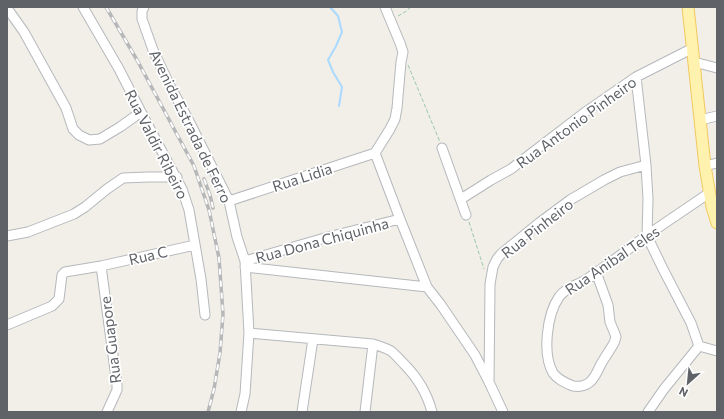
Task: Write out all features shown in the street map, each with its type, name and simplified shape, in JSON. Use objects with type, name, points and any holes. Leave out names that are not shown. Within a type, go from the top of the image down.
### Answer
[{"type":"main road","points":[[688,7],[705,166],[709,192],[714,206],[717,223]]},
{"type":"street","name":"Rua Valdir Ribeiro","points":[[83,7],[119,69],[182,189],[189,210],[201,280],[205,315]]},
{"type":"street","name":"Avenida Estrada de Ferro","points":[[144,7],[142,11],[142,18],[153,50],[170,86],[230,201],[237,237],[245,264],[249,333],[245,394],[241,412]]},
{"type":"street","points":[[385,7],[403,52],[395,118],[375,153],[427,287],[475,355],[503,412]]},
{"type":"street","points":[[7,8],[24,32],[66,108],[73,129],[79,135],[89,140],[100,139],[120,128],[141,112]]},
{"type":"street","name":"Rua Antonio Pinheiro","points":[[461,199],[511,169],[584,113],[636,77],[693,48]]},
{"type":"street","points":[[694,62],[717,68]]},
{"type":"street","points":[[636,77],[646,165],[648,199],[647,236],[691,323],[699,346]]},
{"type":"street","points":[[700,120],[717,116]]},
{"type":"street","points":[[442,148],[466,215]]},
{"type":"street","name":"Rua Lidia","points":[[230,201],[375,153]]},
{"type":"street","points":[[705,166],[717,163]]},
{"type":"street","name":"Rua Pinheiro","points":[[489,382],[490,284],[493,267],[497,259],[539,223],[570,200],[620,172],[646,165]]},
{"type":"street","points":[[7,236],[28,232],[74,214],[123,178],[177,178]]},
{"type":"street","name":"Rua Anibal Teles","points":[[596,272],[608,306],[610,322],[616,337],[591,382],[585,386],[577,386],[560,380],[554,374],[550,366],[548,348],[549,325],[551,313],[560,295],[568,288],[586,280],[596,272],[709,192]]},
{"type":"street","name":"Rua Dona Chiquinha","points":[[245,264],[328,237],[400,219]]},
{"type":"street","name":"Rua C","points":[[7,325],[56,303],[59,299],[62,275],[65,272],[101,266],[195,245]]},
{"type":"street","points":[[245,264],[427,287]]},
{"type":"street","name":"Rua Guapore","points":[[101,266],[117,386],[117,390],[107,412]]},
{"type":"street","points":[[249,333],[373,344],[390,351],[396,355],[417,379],[425,391],[432,412]]},
{"type":"street","points":[[302,412],[313,339]]},
{"type":"street","points":[[365,412],[373,344]]},
{"type":"street","points":[[699,346],[717,351]]},
{"type":"street","points":[[648,412],[664,389],[699,346]]},
{"type":"path","points":[[390,19],[403,13],[411,7]]},
{"type":"path","points":[[403,52],[442,148]]},
{"type":"path","points":[[466,215],[485,270]]},
{"type":"waterway","points":[[330,7],[338,16],[342,32],[328,60],[342,87],[339,106]]},
{"type":"railway","points":[[106,7],[137,60],[194,166],[209,210],[219,258],[223,314],[220,353],[214,389],[208,412]]},
{"type":"railway","points":[[204,179],[213,208]]}]
